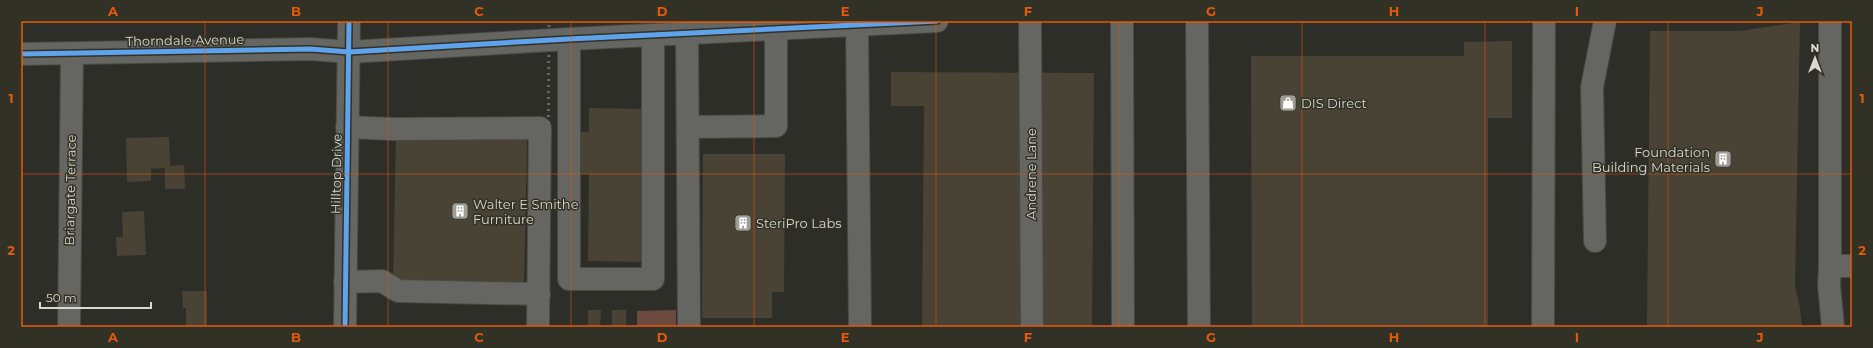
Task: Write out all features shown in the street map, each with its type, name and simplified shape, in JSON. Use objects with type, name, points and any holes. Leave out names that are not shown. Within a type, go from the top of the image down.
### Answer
[{"type":"street","name":"Hilltop Drive","points":[[345,327],[349,21]]},
{"type":"street","name":"Thorndale Avenue","points":[[21,54],[310,49],[348,52],[569,38],[687,33],[712,26],[776,29],[937,21]]},
{"type":"street","name":"Andrene Lane","points":[[1030,21],[1032,327]]},
{"type":"street","points":[[1122,21],[1123,327]]},
{"type":"street","points":[[1197,21],[1199,327]]},
{"type":"street","points":[[1542,327],[1544,21]]},
{"type":"street","points":[[1595,241],[1592,87],[1605,21]]},
{"type":"street","points":[[1830,21],[1829,285],[1833,327]]},
{"type":"street","points":[[857,26],[860,327]]},
{"type":"street","points":[[688,127],[776,126],[776,29]]},
{"type":"street","points":[[687,33],[689,327]]},
{"type":"street","points":[[569,38],[569,279],[653,279],[653,35]]},
{"type":"street","name":"Briargate Terrace","points":[[69,327],[72,53]]},
{"type":"street","points":[[347,126],[392,130],[540,128],[538,327]]},
{"type":"street","points":[[1830,266],[1852,266]]},
{"type":"street","points":[[345,282],[382,281],[398,291],[539,294]]},
{"type":"shaded area","points":[[676,310],[676,327],[637,327],[637,311]]},
{"type":"building","name":"Foundation Building Materials","points":[[1800,22],[1795,286],[1800,308],[1802,327],[1647,327],[1650,31],[1739,31]]},
{"type":"building","points":[[1512,41],[1512,118],[1488,118],[1488,327],[1252,327],[1251,56],[1464,56],[1464,42]]},
{"type":"building","points":[[891,72],[1094,73],[1092,327],[922,327],[924,106],[891,106]]},
{"type":"building","points":[[589,108],[649,109],[648,262],[588,261],[589,174],[576,174],[577,132],[589,132]]},
{"type":"building","name":"Walter E Smithe Furniture","points":[[396,135],[527,138],[524,288],[393,285]]},
{"type":"building","points":[[169,137],[170,166],[184,165],[185,189],[165,189],[165,168],[151,169],[151,181],[127,182],[126,138]]},
{"type":"building","name":"SteriPro Labs","points":[[703,154],[785,154],[784,292],[772,292],[772,318],[702,318]]},
{"type":"building","points":[[144,211],[146,255],[117,256],[116,237],[123,237],[122,212]]},
{"type":"building","points":[[182,291],[207,291],[207,327],[186,327],[186,308],[183,308]]},
{"type":"building","points":[[588,310],[601,310],[600,327],[588,327]]},
{"type":"building","points":[[612,310],[626,310],[626,327],[612,327]]},
{"type":"railway","points":[[547,327],[549,21]]},
{"type":"cycle path","points":[[345,327],[349,21]]},
{"type":"cycle path","points":[[21,54],[310,49],[349,52],[569,39],[937,21]]},
{"type":"place","name":"DIS Direct","points":[[1288,103]]},
{"type":"place","name":"Foundation Building Materials","points":[[1723,159]]},
{"type":"place","name":"Walter E Smithe Furniture","points":[[460,211]]},
{"type":"place","name":"SteriPro Labs","points":[[743,223]]}]
